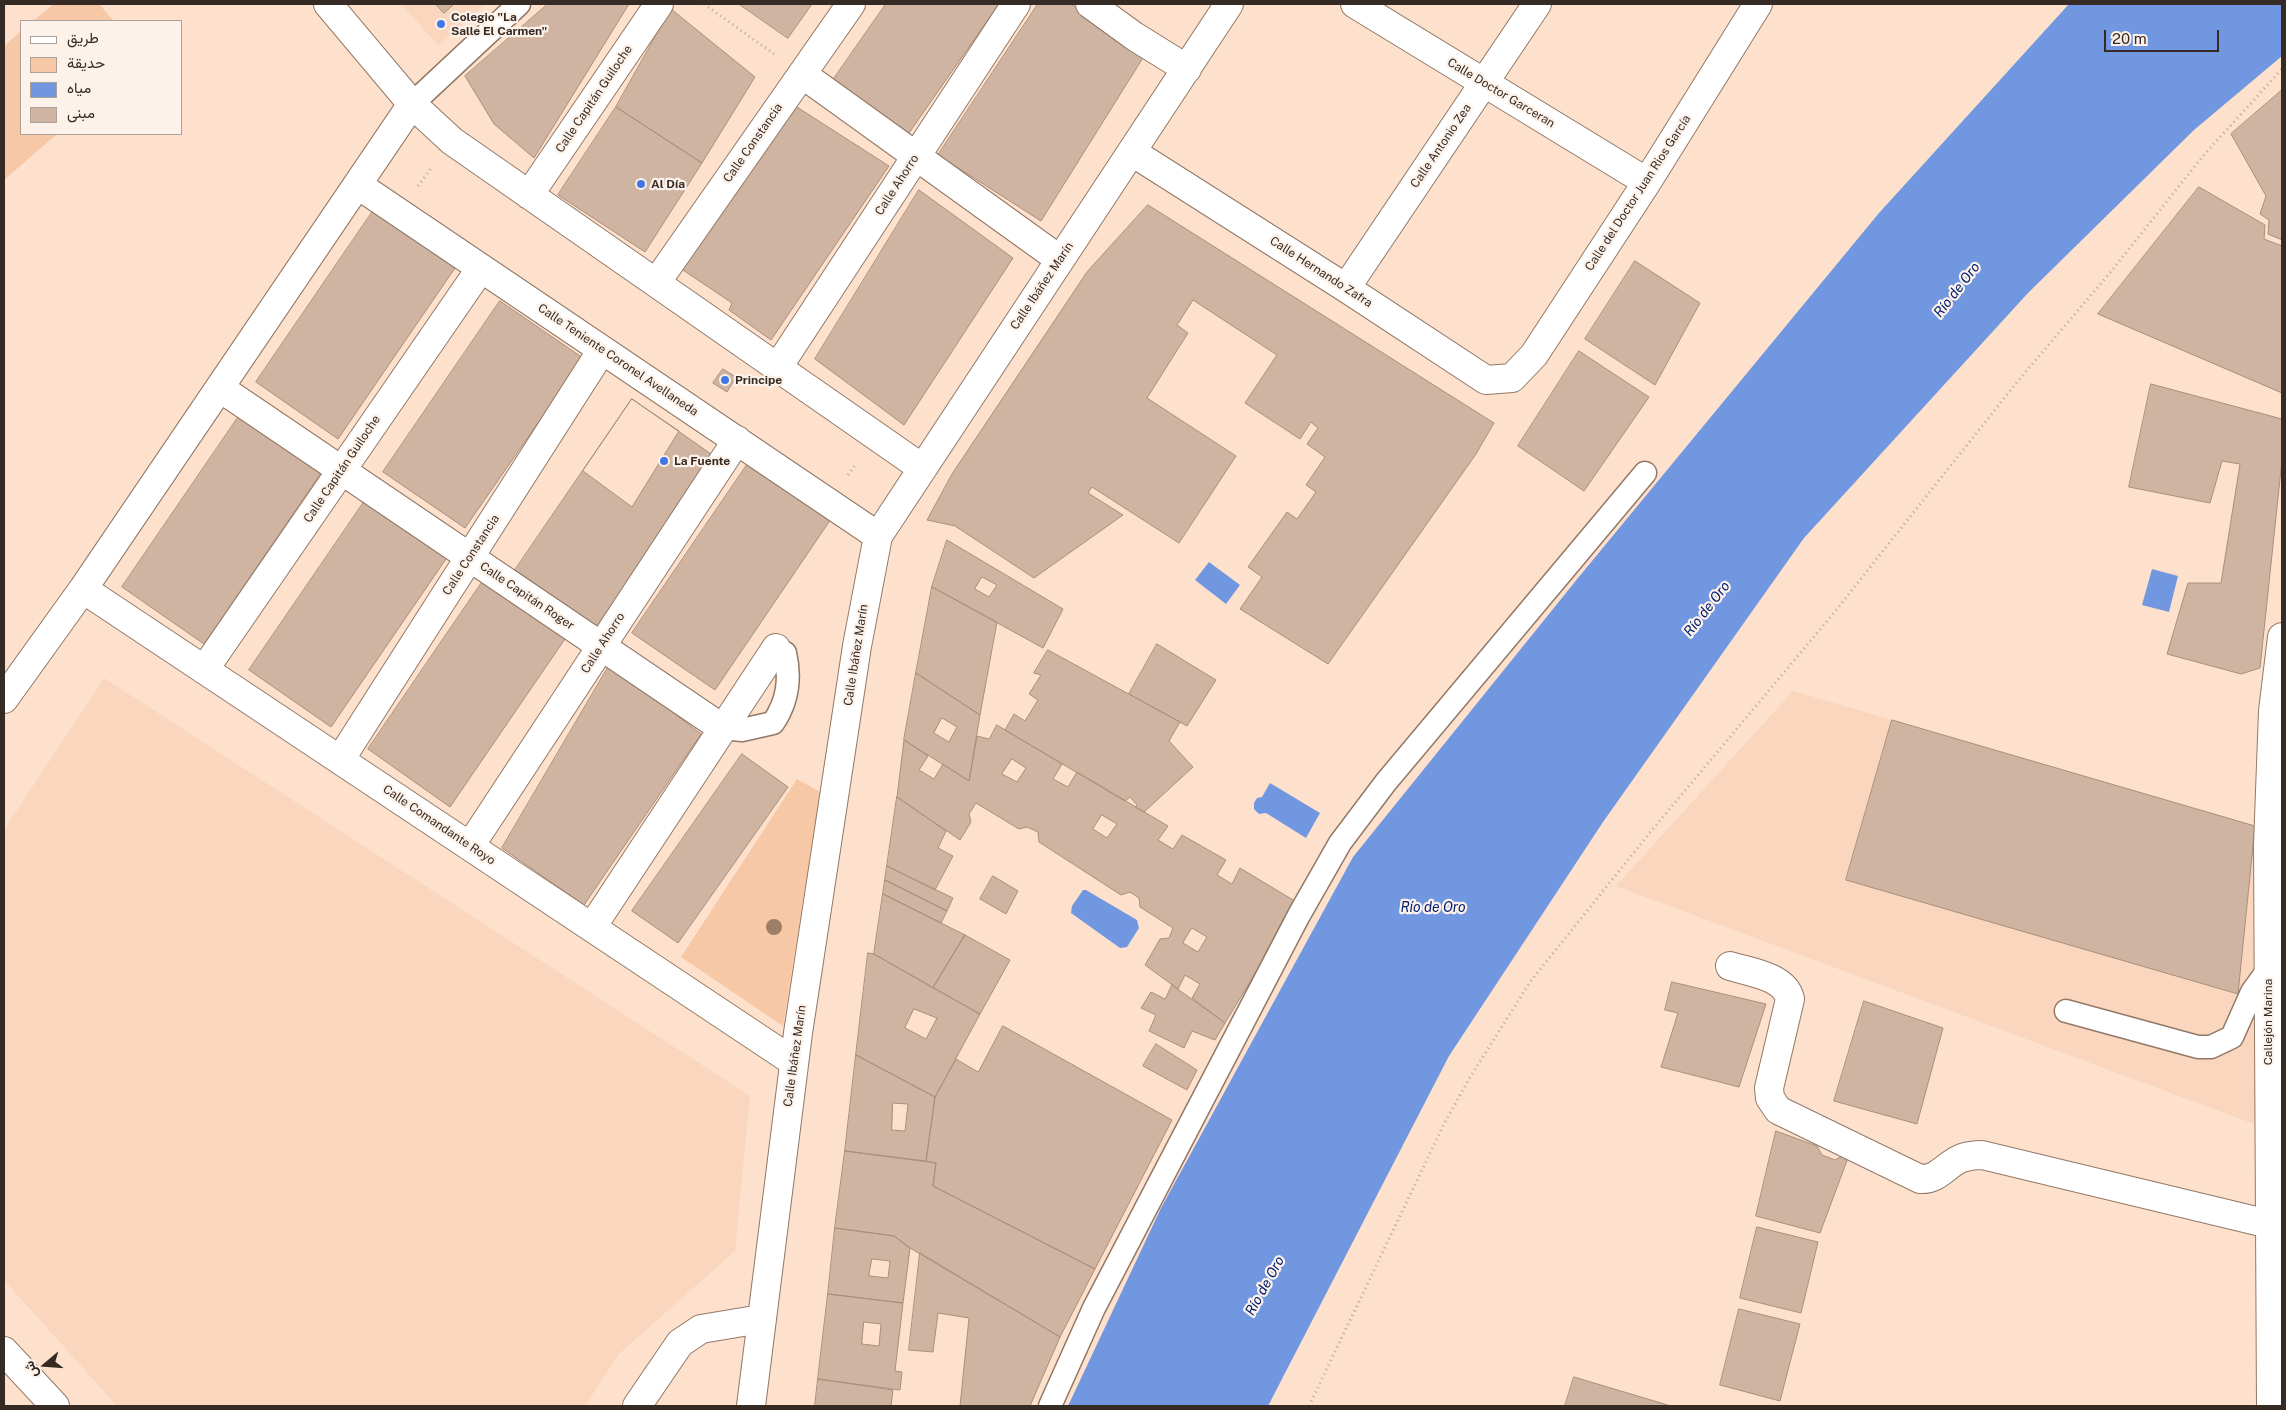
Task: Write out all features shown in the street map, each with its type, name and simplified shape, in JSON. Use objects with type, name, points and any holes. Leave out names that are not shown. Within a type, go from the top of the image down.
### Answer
[{"type":"street","points":[[328,4],[412,104],[452,141],[922,468]]},
{"type":"street","name":"Calle Capitán Guiloche","points":[[529,195],[659,4]]},
{"type":"street","name":"Calle Constancia","points":[[656,283],[851,4]]},
{"type":"street","name":"Calle Ahorro","points":[[778,367],[1016,4]]},
{"type":"street","points":[[1090,4],[1134,36],[1187,70]]},
{"type":"street","name":"Calle Ibáñez Marín","points":[[751,1406],[794,1062],[858,637],[878,536],[1229,4]]},
{"type":"street","name":"Calle Doctor Garceran","points":[[1355,4],[1647,182]]},
{"type":"street","name":"Calle Antonio Zea","points":[[1346,288],[1537,4]]},
{"type":"street","name":"Calle del Doctor Juan Rios García","points":[[1512,378],[1534,355],[1647,182],[1758,4]]},
{"type":"street","points":[[802,74],[1059,259]]},
{"type":"street","points":[[4,699],[83,589],[412,104]]},
{"type":"street","name":"Calle Hernando Zafra","points":[[1132,152],[1346,288],[1486,380],[1512,378]]},
{"type":"street","name":"Calle Teniente Coronel Avellaneda","points":[[358,184],[878,536]]},
{"type":"street","name":"Calle Capitán Guiloche","points":[[204,670],[481,268]]},
{"type":"street","name":"Calle Constancia","points":[[340,760],[602,350]]},
{"type":"street","name":"Calle Capitán Roger","points":[[220,388],[722,728]]},
{"type":"street","name":"Calle Ahorro","points":[[470,846],[737,440]]},
{"type":"street","name":"Calle Comandante Royo","points":[[83,589],[794,1062]]},
{"type":"street","name":"Callejón Marina","points":[[2271,1406],[2268,970],[2270,772],[2273,711],[2282,638]]},
{"type":"street","points":[[592,927],[776,648]]},
{"type":"street","points":[[1730,966],[1781,982],[1789,994],[1790,999],[1769,1088],[1770,1098],[1778,1110],[1920,1179],[1938,1176],[1960,1158],[1982,1155],[2269,1224]]},
{"type":"street","points":[[637,1406],[680,1343],[701,1329],[761,1319]]},
{"type":"street","points":[[4,1351],[55,1406]]},
{"type":"lane","points":[[412,104],[519,4]]},
{"type":"lane","points":[[1050,1406],[1094,1308],[1299,915],[1340,843],[1386,782],[1645,474]]},
{"type":"lane","points":[[722,728],[742,730],[773,723],[784,707],[789,669],[785,653],[776,648]]},
{"type":"lane","points":[[2066,1011],[2198,1047],[2211,1047],[2232,1037],[2252,992],[2268,970]]},
{"type":"path","points":[[704,4],[802,74]]},
{"type":"path","points":[[1309,1406],[1444,1124],[1469,1079],[1530,982],[1652,830],[1833,614],[2017,382],[2109,274],[2203,156],[2282,69]]},
{"type":"path","points":[[399,213],[452,141]]},
{"type":"path","points":[[830,503],[875,435]]},
{"type":"shaded area","name":"Colegio \"La Salle El Carmen\"","points":[[401,4],[486,4],[438,45]]},
{"type":"shaded area","points":[[104,678],[750,1096],[735,1251],[619,1354],[585,1406],[117,1406],[4,1280],[4,830]]},
{"type":"shaded area","points":[[1793,691],[2255,826],[2262,1127],[1616,886]]},
{"type":"green space","points":[[54,4],[99,4],[113,20],[34,20]]},
{"type":"green space","points":[[20,32],[20,135],[56,135],[4,180],[4,46]]},
{"type":"green space","points":[[797,779],[820,792],[783,1026],[681,957]]},
{"type":"water","name":"Río de Oro","points":[[2069,4],[2282,4],[2282,56],[2194,130],[2028,293],[1804,538],[1603,822],[1449,1056],[1268,1406],[1068,1406],[1161,1208],[1353,857],[1578,578],[1879,213]]},
{"type":"water","points":[[1209,562],[1240,585],[1226,604],[1195,580]]},
{"type":"water","points":[[2152,569],[2178,576],[2169,612],[2142,605]]},
{"type":"water","points":[[1270,783],[1320,813],[1306,838],[1266,813],[1259,814],[1254,809],[1254,803],[1257,798],[1262,797]]},
{"type":"water","points":[[1083,890],[1137,920],[1139,928],[1127,947],[1120,948],[1071,913],[1072,906]]},
{"type":"building","points":[[436,4],[454,4],[444,13]]},
{"type":"building","points":[[548,4],[629,4],[534,158],[494,124],[465,76]]},
{"type":"building","points":[[739,4],[812,4],[788,38]]},
{"type":"building","points":[[886,4],[999,4],[909,133],[833,80]]},
{"type":"building","points":[[1038,4],[1071,4],[1146,53],[1041,221],[938,155]]},
{"type":"building","points":[[671,9],[755,77],[702,163],[616,107]]},
{"type":"building","points":[[2282,90],[2282,240],[2268,234],[2269,220],[2260,214],[2266,196],[2231,134]]},
{"type":"building","points":[[786,100],[889,166],[771,340],[729,310],[732,303],[677,266]]},
{"type":"building","points":[[616,107],[702,163],[645,252],[558,195]]},
{"type":"building","points":[[2199,187],[2265,225],[2264,239],[2282,246],[2282,393],[2098,314]]},
{"type":"building","points":[[919,190],[1013,258],[904,425],[815,359]]},
{"type":"building","points":[[1148,205],[1494,423],[1476,454],[1328,664],[1240,609],[1262,577],[1248,567],[1287,512],[1297,519],[1316,492],[1306,485],[1325,457],[1307,444],[1318,428],[1311,422],[1300,439],[1245,403],[1277,355],[1193,300],[1177,325],[1188,333],[1147,398],[1236,456],[1179,543],[1092,487],[1088,493],[1123,515],[1034,578],[955,526],[927,520],[952,474],[1087,272]]},
{"type":"building","points":[[373,211],[455,268],[338,439],[256,382]]},
{"type":"building","points":[[1635,261],[1700,303],[1655,385],[1585,339]]},
{"type":"building","points":[[500,301],[583,358],[465,528],[383,472]]},
{"type":"building","points":[[1579,351],[1649,397],[1584,491],[1518,446]]},
{"type":"building","name":"Principe","points":[[723,369],[736,377],[727,392],[713,383]]},
{"type":"building","points":[[2151,384],[2282,419],[2282,460],[2260,668],[2241,674],[2167,654],[2188,583],[2221,583],[2240,464],[2222,461],[2210,503],[2129,487]]},
{"type":"building","points":[[632,399],[679,431],[632,507],[583,471]]},
{"type":"building","points":[[632,399],[714,456],[597,626],[515,570]]},
{"type":"building","points":[[239,416],[321,473],[204,644],[122,587]]},
{"type":"building","points":[[749,462],[831,519],[715,690],[632,633]]},
{"type":"building","points":[[366,499],[448,556],[331,727],[249,670]]},
{"type":"building","points":[[947,540],[1063,609],[1043,648],[932,587]],"holes":[[[982,577],[997,585],[989,597],[975,589]]]},
{"type":"building","points":[[485,578],[567,636],[450,807],[368,749]]},
{"type":"building","points":[[932,587],[997,622],[980,715],[916,673]]},
{"type":"building","points":[[1157,644],[1216,680],[1187,726],[1129,694]]},
{"type":"building","points":[[1048,650],[1180,722],[1169,741],[1193,767],[1144,812],[1135,807],[1137,805],[1130,797],[1125,801],[1005,730],[1014,714],[1025,721],[1038,700],[1029,694],[1041,675],[1034,673]]},
{"type":"building","points":[[610,664],[701,734],[584,905],[502,848]]},
{"type":"building","points":[[916,673],[980,715],[969,781],[904,740]],"holes":[[[942,718],[957,727],[949,742],[934,733]]]},
{"type":"building","points":[[1892,720],[2255,826],[2238,994],[1846,880]]},
{"type":"building","points":[[997,725],[1062,764],[1053,779],[1068,787],[1077,772],[1168,826],[1158,840],[1173,849],[1182,835],[1226,860],[1217,875],[1232,884],[1240,868],[1298,903],[1225,1023],[1192,998],[1200,984],[1185,975],[1178,989],[1145,965],[1160,939],[1169,938],[1173,928],[1140,907],[1139,898],[1130,892],[1121,895],[1039,842],[1038,832],[1027,827],[1019,829],[976,803],[969,814],[971,822],[960,840],[897,797],[904,740],[928,756],[919,770],[934,779],[943,764],[969,781],[977,736],[989,739]],"holes":[[[1012,759],[1026,768],[1017,782],[1002,774]],[[1102,815],[1117,824],[1107,838],[1093,829]],[[1192,928],[1207,937],[1198,952],[1183,943]]]},
{"type":"building","points":[[742,754],[788,787],[678,943],[632,911]]},
{"type":"building","points":[[897,797],[946,831],[938,848],[953,856],[935,890],[887,866]]},
{"type":"building","points":[[887,866],[953,898],[947,911],[885,880]]},
{"type":"building","points":[[993,876],[1018,891],[1006,914],[980,899]]},
{"type":"building","points":[[885,880],[947,911],[941,923],[883,894]]},
{"type":"building","points":[[883,894],[965,935],[933,988],[874,954]]},
{"type":"building","points":[[965,935],[1010,960],[980,1014],[933,988]]},
{"type":"building","points":[[868,953],[874,954],[980,1014],[935,1097],[856,1055]],"holes":[[[914,1009],[937,1018],[926,1039],[905,1028]]]},
{"type":"building","points":[[1672,982],[1766,1004],[1739,1087],[1661,1067],[1678,1013],[1665,1010]]},
{"type":"building","points":[[1172,985],[1225,1023],[1215,1040],[1192,1031],[1184,1048],[1149,1031],[1156,1015],[1141,1008],[1151,992],[1165,999]]},
{"type":"building","points":[[1864,1001],[1943,1028],[1917,1124],[1834,1101]]},
{"type":"building","points":[[1003,1026],[1172,1120],[1095,1269],[933,1186],[936,1163],[926,1161],[935,1097],[956,1059],[978,1072]]},
{"type":"building","points":[[1156,1044],[1197,1070],[1187,1090],[1143,1066]]},
{"type":"building","points":[[856,1055],[935,1097],[926,1161],[845,1151]],"holes":[[[893,1103],[908,1104],[905,1131],[892,1130]]]},
{"type":"building","points":[[1776,1131],[1817,1146],[1822,1155],[1835,1160],[1842,1156],[1848,1158],[1820,1233],[1756,1216]]},
{"type":"building","points":[[845,1151],[936,1163],[933,1186],[1095,1269],[1060,1337],[910,1248],[894,1236],[835,1228]]},
{"type":"building","points":[[1757,1227],[1818,1242],[1801,1313],[1740,1298]]},
{"type":"building","points":[[835,1228],[894,1236],[910,1248],[903,1303],[828,1294]],"holes":[[[872,1259],[890,1261],[888,1278],[869,1276]]]},
{"type":"building","points":[[920,1253],[1060,1337],[1030,1406],[960,1406],[969,1318],[938,1313],[933,1352],[909,1350]]},
{"type":"building","points":[[828,1294],[903,1303],[895,1371],[902,1372],[900,1390],[818,1379]],"holes":[[[864,1322],[881,1324],[879,1346],[862,1344]]]},
{"type":"building","points":[[1739,1309],[1800,1324],[1780,1401],[1720,1385]]},
{"type":"building","points":[[1574,1377],[1671,1406],[1565,1406]]},
{"type":"building","points":[[818,1379],[893,1390],[891,1406],[815,1406]]},
{"type":"place","name":"Colegio \"La Salle El Carmen\"","points":[[441,24]]},
{"type":"place","name":"Al Día","points":[[641,184]]},
{"type":"place","name":"Principe","points":[[725,380]]},
{"type":"place","name":"La Fuente","points":[[664,461]]}]
